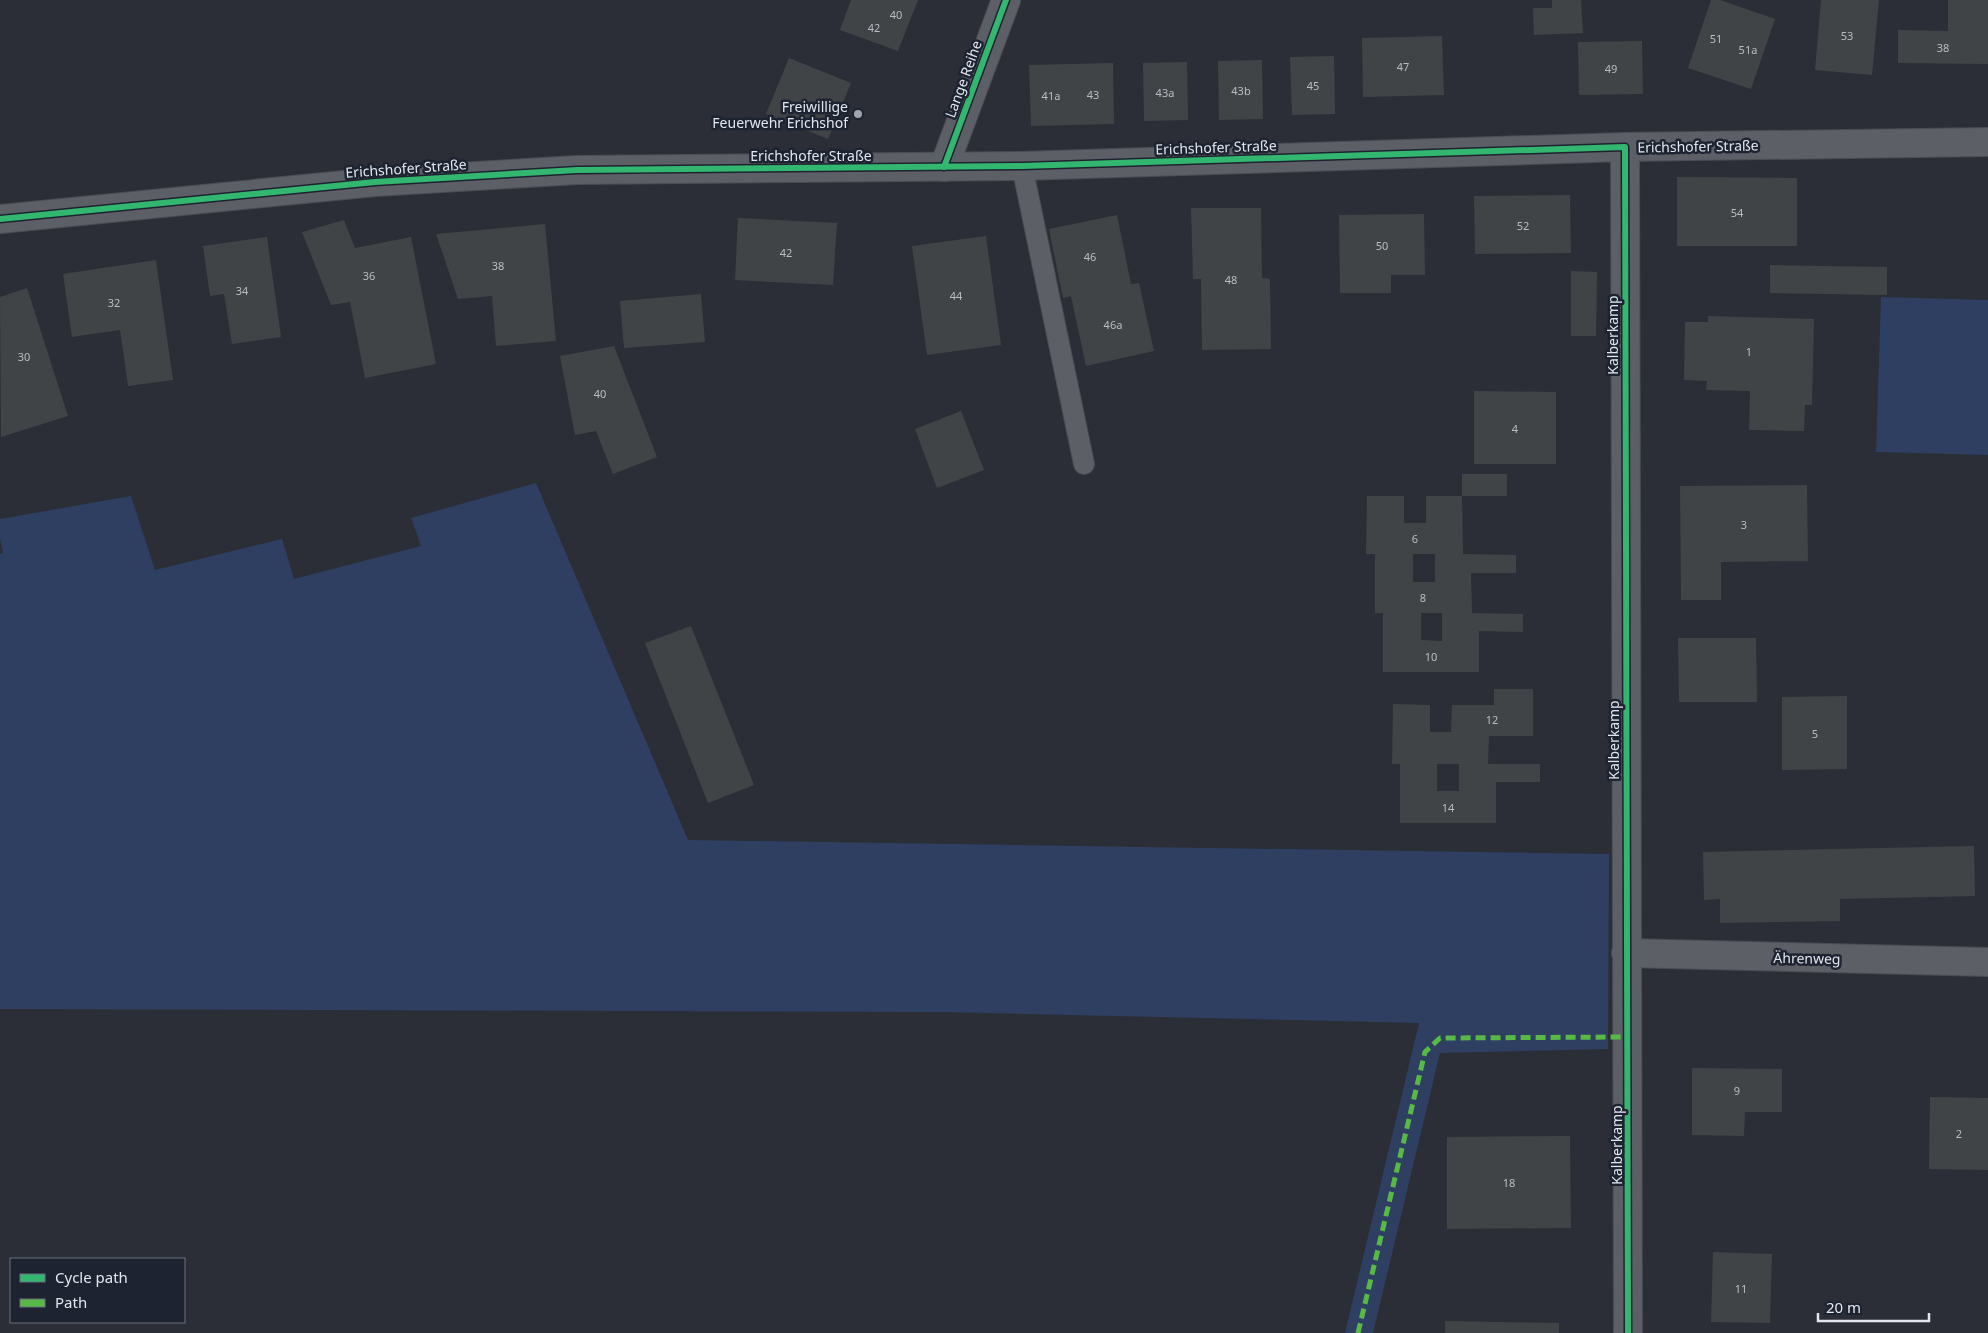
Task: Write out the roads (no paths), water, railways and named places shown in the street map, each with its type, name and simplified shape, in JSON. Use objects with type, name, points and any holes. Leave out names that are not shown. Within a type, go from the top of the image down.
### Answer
[{"type":"street","name":"Lange Reihe","points":[[944,167],[1006,0]]},
{"type":"street","name":"Erichshofer Straße","points":[[0,219],[376,182],[576,170],[1022,166],[1624,147],[1988,142]]},
{"type":"street","name":"Kalberkamp","points":[[1624,147],[1628,1333]]},
{"type":"street","name":"Ährenweg","points":[[1626,954],[1988,962]]},
{"type":"lane","points":[[1022,166],[1084,464]]},
{"type":"place","name":"Freiwillige Feuerwehr Erichshof","points":[[858,114]]}]
